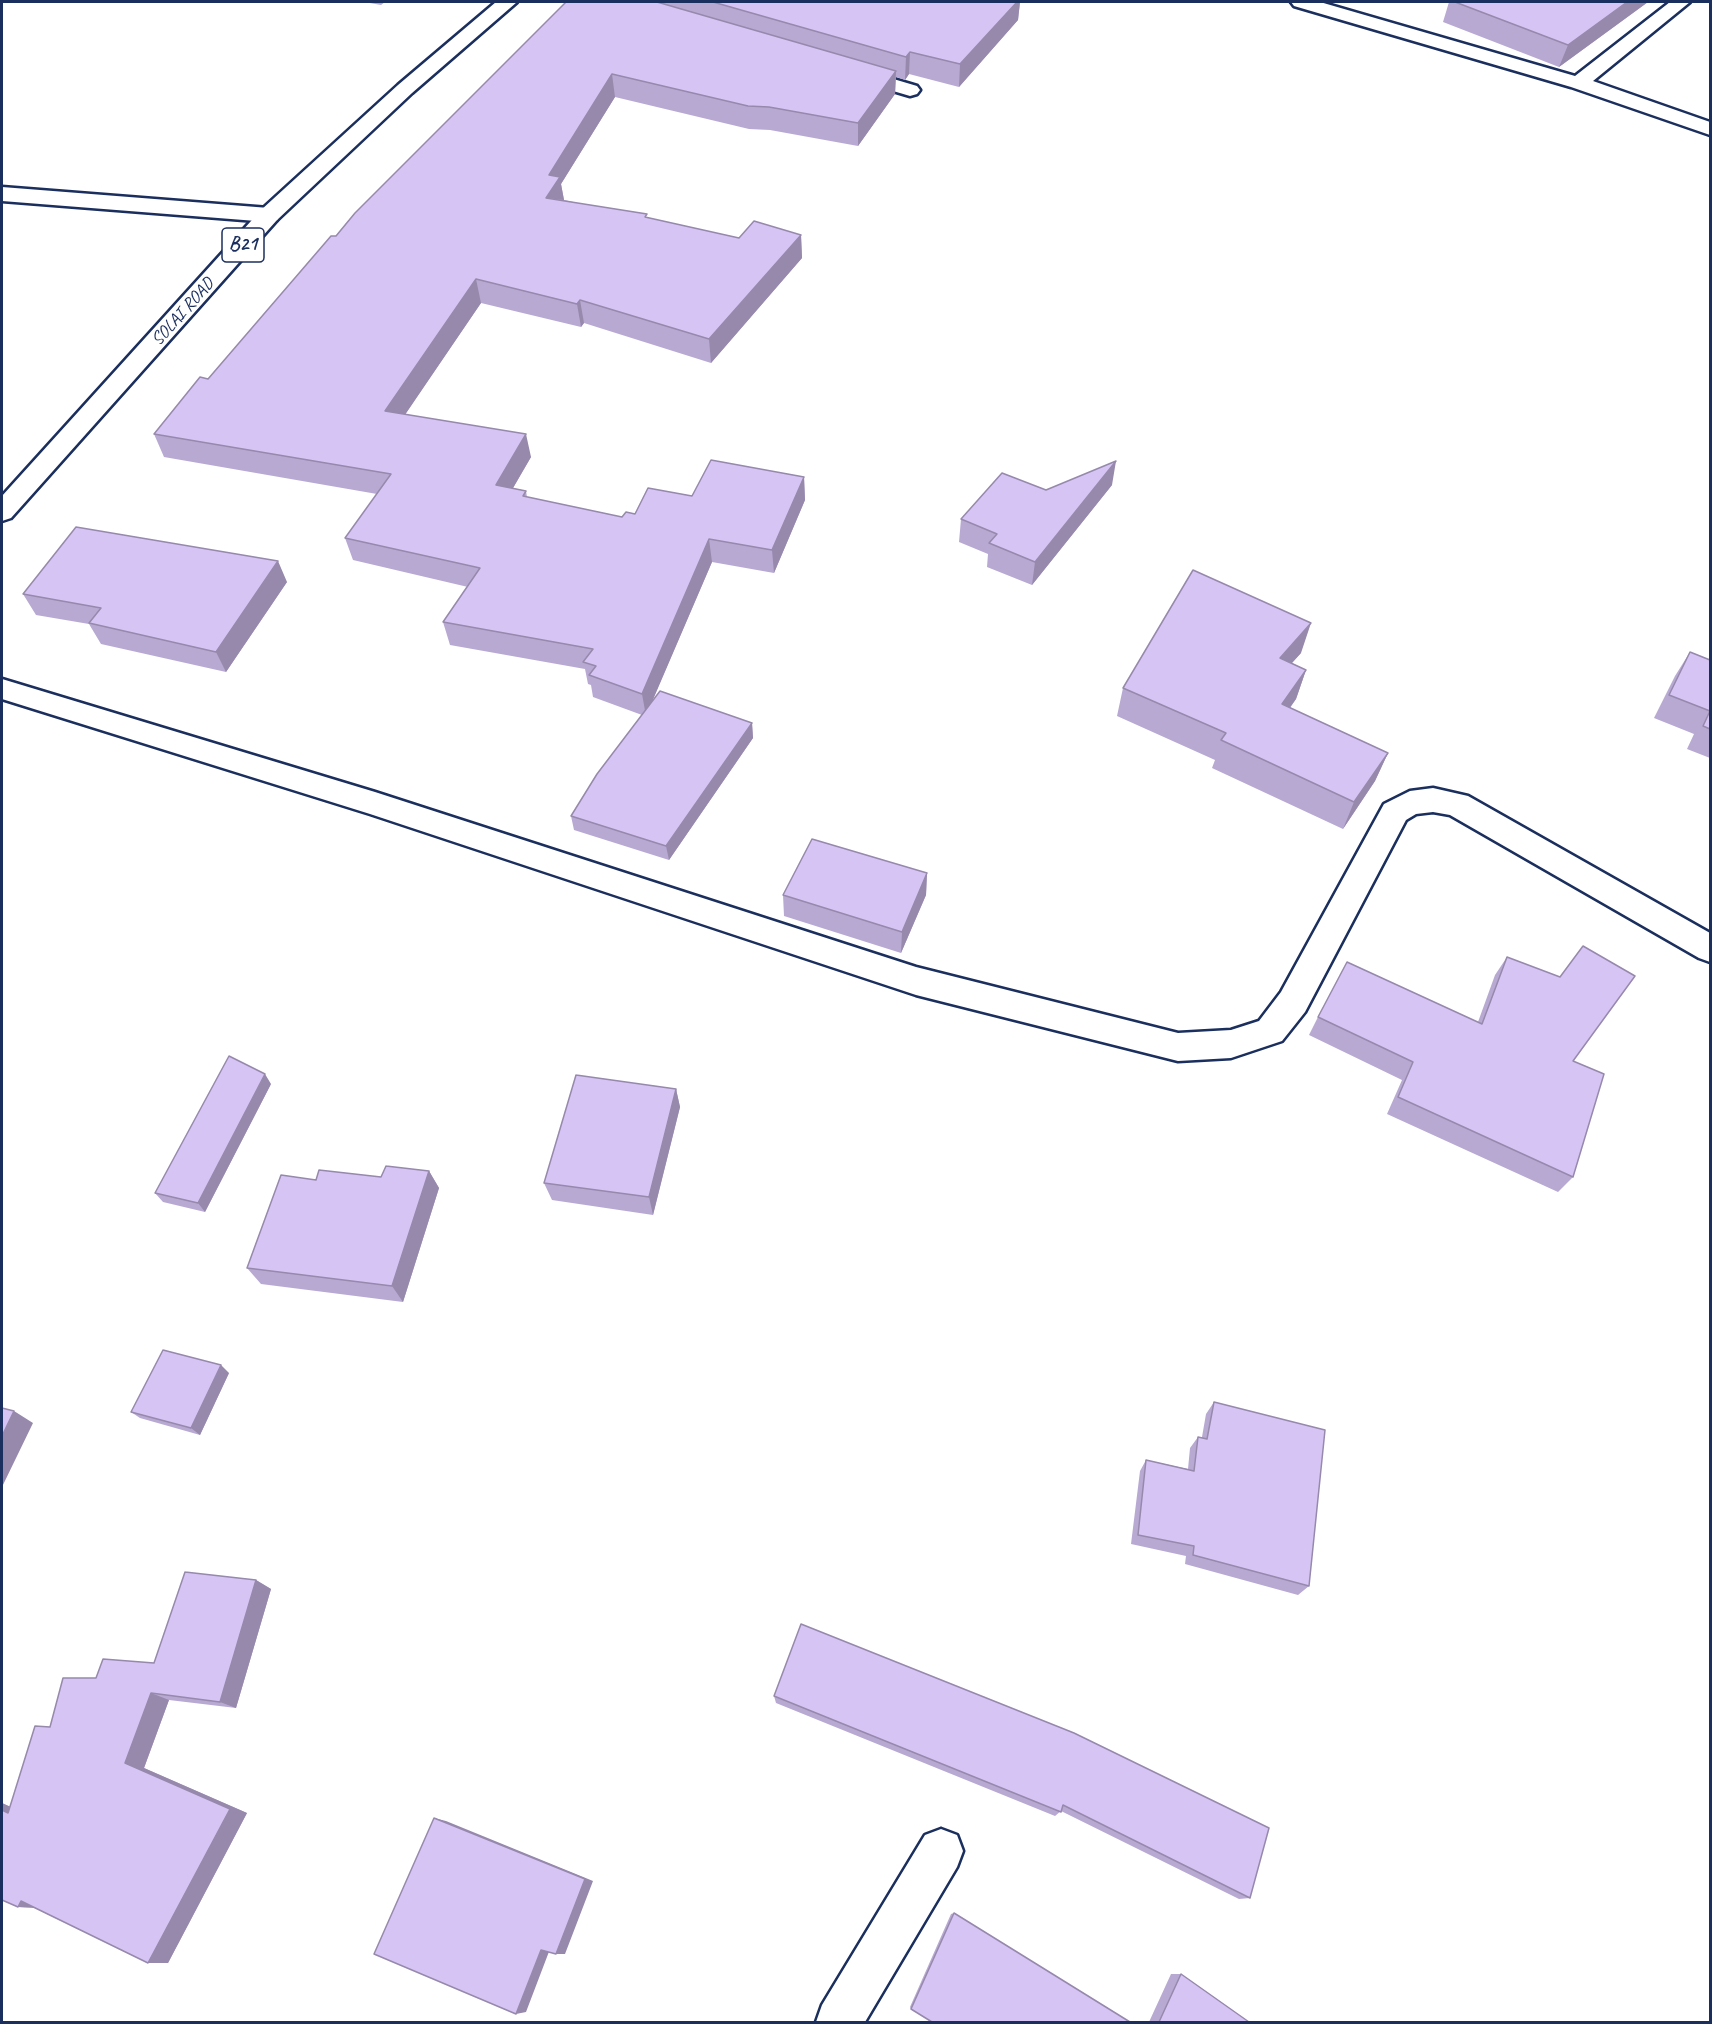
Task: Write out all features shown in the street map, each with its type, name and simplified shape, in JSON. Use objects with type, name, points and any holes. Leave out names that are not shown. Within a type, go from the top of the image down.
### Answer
[{"type":"main road","name":"SOLAI ROAD","points":[[2,512],[270,215],[405,89],[507,2]]},
{"type":"main road","points":[[1301,2],[1578,83],[1710,129]]},
{"type":"main road","points":[[1578,83],[1681,2]]},
{"type":"main road","points":[[830,66],[910,90]]},
{"type":"main road","points":[[2,194],[270,215]]},
{"type":"main road","points":[[2,689],[375,804],[916,981],[1178,1047],[1231,1044],[1270,1031],[1293,1002],[1395,812],[1410,803],[1433,800],[1457,804],[1710,949]]},
{"type":"main road","points":[[839,2022],[941,1851]]},
{"type":"building","points":[[566,2],[657,2],[896,71],[858,123],[769,107],[748,106],[612,74],[549,175],[560,177],[546,198],[647,214],[645,217],[739,238],[754,221],[801,235],[709,339],[580,300],[577,304],[476,279],[385,411],[526,434],[496,485],[526,491],[523,496],[622,517],[626,512],[635,514],[648,488],[692,496],[711,460],[804,477],[772,550],[709,539],[642,694],[589,675],[596,666],[583,662],[593,649],[443,622],[480,568],[345,538],[391,474],[154,434],[200,377],[208,379],[331,236],[336,236],[355,213]]},
{"type":"building","points":[[713,2],[1017,2],[960,64],[910,52],[906,57]]},
{"type":"building","points":[[1455,2],[1627,2],[1568,45]]},
{"type":"building","points":[[1116,461],[1035,562],[989,543],[997,534],[961,519],[1002,473],[1046,490]]},
{"type":"building","points":[[76,527],[278,561],[216,652],[89,623],[101,608],[23,594]]},
{"type":"building","points":[[1193,570],[1311,623],[1280,658],[1306,670],[1282,704],[1388,753],[1354,802],[1221,740],[1226,733],[1123,688]]},
{"type":"building","points":[[1690,652],[1710,660],[1710,711],[1669,695]]},
{"type":"building","points":[[660,691],[752,723],[666,846],[571,816],[597,774]]},
{"type":"building","points":[[1710,711],[1710,729],[1703,726]]},
{"type":"building","points":[[812,839],[927,873],[902,932],[783,895]]},
{"type":"building","points":[[1583,946],[1635,976],[1573,1061],[1604,1074],[1573,1177],[1398,1097],[1413,1062],[1318,1017],[1347,962],[1482,1024],[1507,957],[1560,977]]},
{"type":"building","points":[[229,1056],[265,1074],[198,1203],[155,1193]]},
{"type":"building","points":[[576,1075],[676,1089],[649,1197],[544,1183]]},
{"type":"building","points":[[386,1166],[429,1171],[392,1286],[247,1268],[281,1175],[316,1180],[319,1170],[381,1177]]},
{"type":"building","points":[[163,1350],[221,1365],[191,1428],[131,1412]]},
{"type":"building","points":[[1214,1402],[1325,1430],[1309,1586],[1193,1555],[1194,1546],[1138,1535],[1146,1460],[1194,1471],[1198,1437],[1207,1439]]},
{"type":"building","points":[[2,1408],[14,1411],[2,1436]]},
{"type":"building","points":[[185,1572],[256,1580],[220,1702],[151,1693],[125,1763],[230,1809],[148,1963],[21,1901],[18,1907],[2,1900],[2,1810],[8,1813],[35,1726],[50,1727],[63,1678],[96,1678],[103,1659],[154,1663]]},
{"type":"building","points":[[801,1624],[1074,1733],[1269,1828],[1250,1898],[1063,1805],[1061,1812],[774,1696]]},
{"type":"building","points":[[434,1818],[585,1879],[556,1954],[541,1950],[516,2014],[374,1954]]},
{"type":"building","points":[[954,1913],[1130,2022],[932,2022],[911,2009]]},
{"type":"building","points":[[1181,1974],[1249,2022],[1159,2022]]}]
